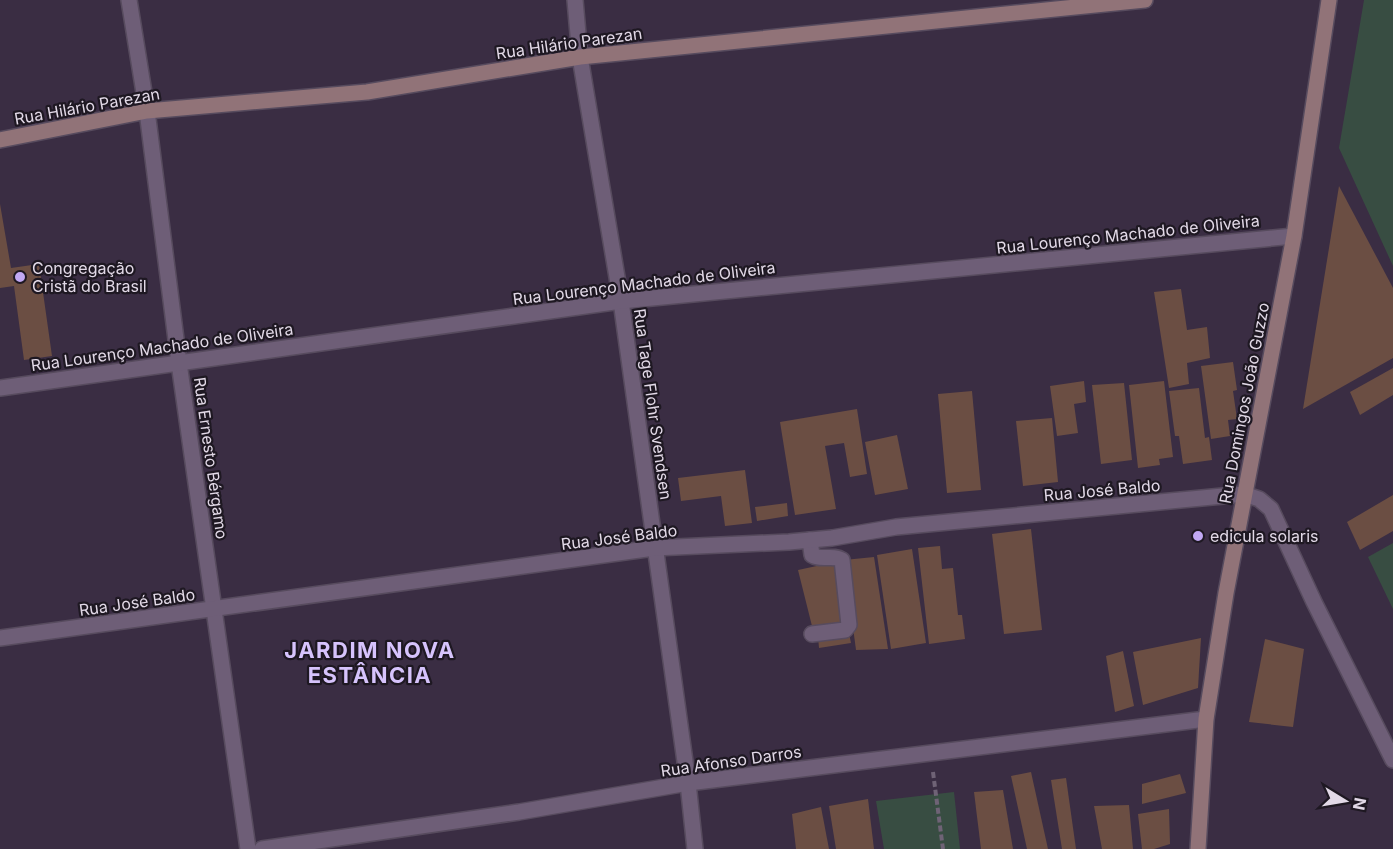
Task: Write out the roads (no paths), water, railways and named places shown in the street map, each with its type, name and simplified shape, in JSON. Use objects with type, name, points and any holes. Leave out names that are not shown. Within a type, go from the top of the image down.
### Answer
[{"type":"street","name":"Rua Ernesto Bérgamo","points":[[129,0],[147,111],[179,363],[248,849]]},
{"type":"street","name":"Rua Tage Flohr Svendsen","points":[[575,0],[580,57],[621,301],[688,783],[695,849]]},
{"type":"street","name":"Rua Hilário Parezan","points":[[0,140],[147,111],[367,92],[580,57],[1145,0]]},
{"type":"street","name":"Rua Domingos João Guzzo","points":[[1198,849],[1206,719],[1244,494],[1294,236],[1329,0]]},
{"type":"street","name":"Rua Lourenço Machado de Oliveira","points":[[0,388],[621,301],[1294,236]]},
{"type":"street","name":"Rua José Baldo","points":[[0,638],[654,548],[832,538],[896,528],[1244,494]]},
{"type":"street","points":[[1244,494],[1259,499],[1271,509],[1314,602],[1393,760]]},
{"type":"street","points":[[810,540],[812,555],[817,558],[842,560],[849,625],[845,630],[812,634]]},
{"type":"street","name":"Rua Afonso Darros","points":[[262,849],[519,812],[688,783],[1206,719]]},
{"type":"place","name":"Congregação Cristã do Brasil","points":[[20,277]]},
{"type":"place","name":"edicula solaris","points":[[1198,536]]},
{"type":"district","name":"JARDIM NOVA ESTÂNCIA","points":[[370,662]]}]
